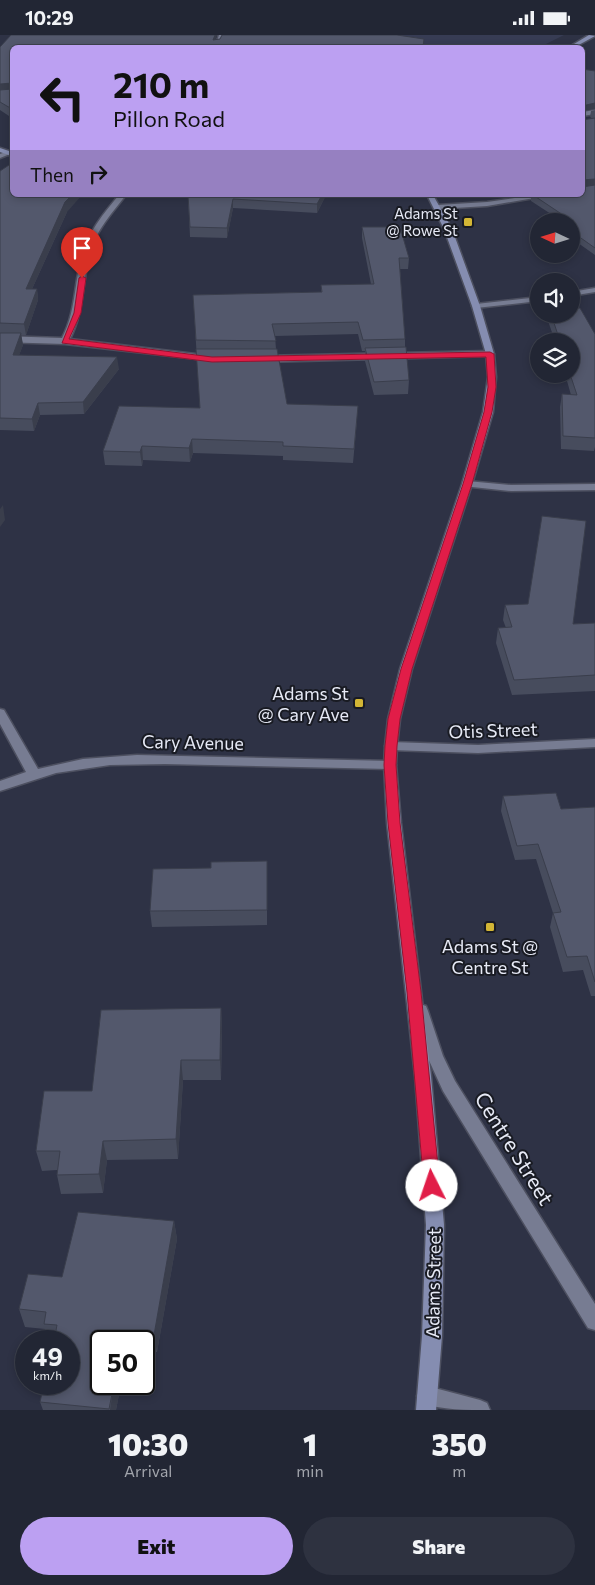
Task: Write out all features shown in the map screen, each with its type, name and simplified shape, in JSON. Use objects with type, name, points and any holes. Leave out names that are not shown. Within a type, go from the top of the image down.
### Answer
[{"type":"main road","points":[[576,45],[593,35]]},
{"type":"main road","points":[[0,150],[10,154]]},
{"type":"main road","name":"Adams Street","points":[[427,1403],[432,1336],[434,1225],[414,992],[394,823],[390,765],[391,746],[394,719],[406,669],[467,484],[490,401],[492,377],[490,354],[476,306],[438,207],[431,197]]},
{"type":"street","points":[[0,156],[10,154]]},
{"type":"street","points":[[65,341],[77,313],[89,247],[99,226],[121,197]]},
{"type":"street","points":[[438,207],[487,204],[535,197]]},
{"type":"street","points":[[580,292],[595,290]]},
{"type":"street","points":[[476,306],[530,300]]},
{"type":"street","points":[[0,339],[65,341],[176,357],[222,359]]},
{"type":"street","points":[[251,359],[490,354]]},
{"type":"street","points":[[467,484],[511,488],[595,487]]},
{"type":"street","points":[[0,713],[33,772]]},
{"type":"street","name":"Otis Street","points":[[391,746],[478,749],[595,743]]},
{"type":"street","name":"Cary Avenue","points":[[0,786],[33,772],[66,765],[126,760],[390,765]]},
{"type":"street","name":"Centre Street","points":[[414,992],[435,1056],[448,1087],[595,1321]]},
{"type":"street","points":[[427,1403],[480,1410]]},
{"type":"shaded area","points":[[310,35],[564,35],[544,45],[299,45]]},
{"type":"building","points":[[11,35],[215,35],[213,40],[220,39],[222,35],[397,35],[424,39],[423,45],[10,45],[10,83],[0,84],[0,47]]},
{"type":"building","points":[[585,69],[595,71],[595,103],[585,105]]},
{"type":"building","points":[[10,89],[10,108],[0,102],[0,90]]},
{"type":"building","points":[[595,118],[595,179],[585,180],[585,120]]},
{"type":"building","points":[[10,164],[10,197],[70,197],[65,202],[26,289],[37,289],[24,324],[0,323],[0,171]]},
{"type":"building","points":[[595,185],[595,248],[580,237],[580,213],[560,213],[536,197],[585,197],[585,187]]},
{"type":"building","points":[[188,197],[321,197],[317,204],[233,199],[227,228],[190,227]]},
{"type":"building","points":[[362,227],[400,227],[409,258],[399,258],[405,339],[363,340],[358,322],[272,324],[276,341],[196,340],[193,295],[322,292],[321,285],[374,284]]},
{"type":"building","points":[[580,308],[595,334],[595,438],[563,436],[562,394],[577,395],[573,383],[580,383],[580,333],[557,333],[554,323],[580,323]]},
{"type":"building","points":[[0,333],[21,333],[13,355],[117,357],[83,402],[38,403],[32,419],[0,418]]},
{"type":"building","points":[[406,347],[409,380],[374,382],[365,348]]},
{"type":"building","points":[[196,349],[277,349],[287,404],[358,406],[354,449],[283,446],[283,442],[192,439],[189,448],[142,446],[140,452],[103,451],[119,406],[200,408]]},
{"type":"building","points":[[542,516],[586,521],[573,624],[595,623],[595,675],[514,680],[498,628],[512,627],[505,605],[528,604]]},
{"type":"building","points":[[556,793],[561,809],[595,807],[595,982],[587,956],[567,957],[553,913],[561,912],[538,844],[517,846],[503,796]]},
{"type":"building","points":[[267,861],[267,910],[150,911],[153,869],[211,868],[211,862]]},
{"type":"building","points":[[221,1008],[220,1060],[181,1060],[176,1139],[103,1141],[99,1174],[57,1175],[60,1151],[36,1151],[44,1091],[92,1091],[101,1010]]},
{"type":"building","points":[[78,1212],[174,1221],[155,1330],[90,1330],[90,1395],[112,1395],[109,1409],[40,1402],[42,1395],[80,1395],[80,1330],[56,1330],[57,1325],[44,1324],[46,1312],[19,1309],[28,1274],[62,1277]]},
{"type":"place","name":"Adams St @ Rowe St","points":[[468,222]]},
{"type":"place","name":"Adams St @ Cary Ave","points":[[359,703]]},
{"type":"place","name":"Adams St @ Centre St","points":[[490,927]]},
{"type":"route","points":[[82,278],[77,313],[65,341],[176,357],[231,360],[490,354],[492,387],[488,412],[467,484],[406,669],[394,719],[391,746],[390,765],[394,823],[423,1076],[432,1186]]}]
